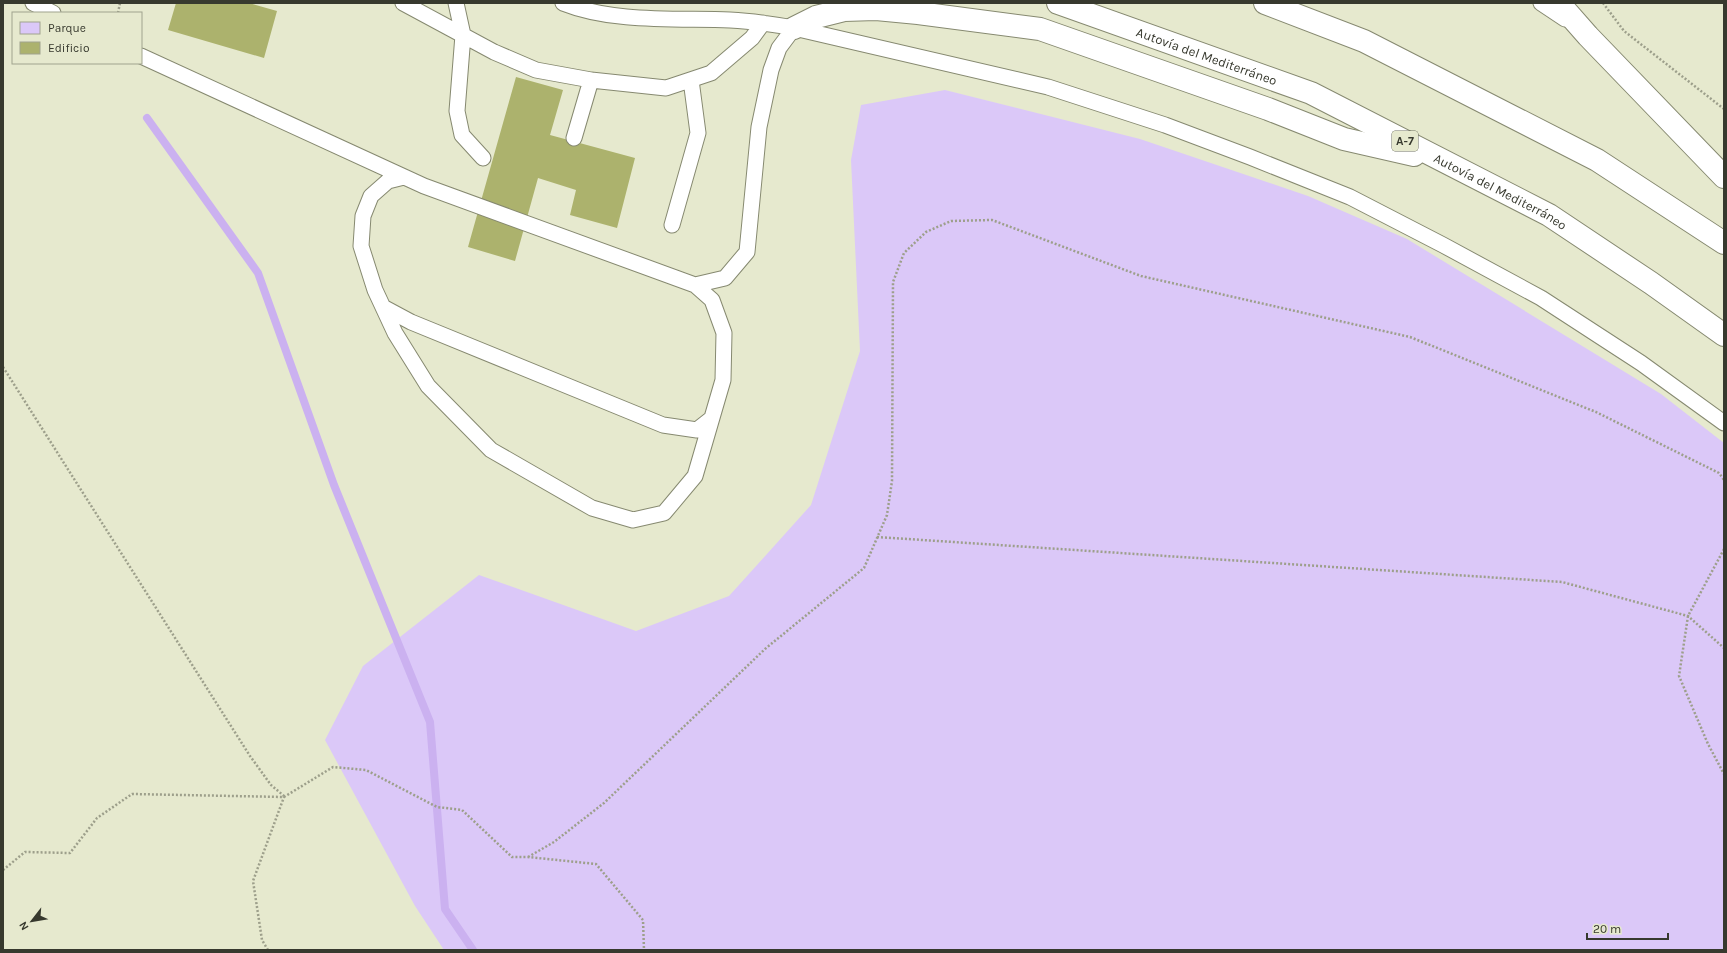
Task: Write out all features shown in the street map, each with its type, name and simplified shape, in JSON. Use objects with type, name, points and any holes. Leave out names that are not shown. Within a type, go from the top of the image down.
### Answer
[{"type":"highway","name":"Autovía del Mediterráneo","points":[[1058,3],[1311,92],[1549,215],[1651,283],[1724,335]]},
{"type":"highway","points":[[1265,3],[1364,40],[1597,160],[1724,243]]},
{"type":"highway","points":[[1559,3],[1588,36],[1724,177]]},
{"type":"highway","points":[[794,28],[816,17],[844,10],[876,9],[1040,29],[1268,109],[1344,139],[1447,163]]},
{"type":"lane","points":[[33,3],[51,12]]},
{"type":"lane","points":[[403,3],[494,52],[536,70],[591,80],[666,88],[712,73],[752,38],[763,23]]},
{"type":"lane","points":[[456,3],[463,34],[457,111],[462,135],[483,158]]},
{"type":"lane","points":[[563,3],[614,15],[763,23],[794,28],[1048,87],[1165,125],[1350,197],[1443,245],[1541,298],[1641,363],[1724,423]]},
{"type":"lane","points":[[1541,3],[1559,13],[1588,36]]},
{"type":"lane","points":[[695,285],[725,278],[747,252],[760,127],[770,70],[779,48],[794,28]]},
{"type":"lane","points":[[142,56],[404,177],[488,210],[695,285],[712,300],[724,333],[722,380],[695,476],[664,513],[633,520],[592,508],[491,450],[428,386],[395,333],[375,290],[361,246],[363,216],[371,196],[388,181],[404,177]]},
{"type":"lane","points":[[574,138],[591,80]]},
{"type":"lane","points":[[672,225],[698,133],[691,80]]},
{"type":"lane","points":[[383,307],[418,326],[663,425],[697,430],[711,419]]},
{"type":"path","points":[[1603,3],[1624,31],[1724,109]]},
{"type":"path","points":[[528,857],[554,842],[604,803],[765,648],[864,568],[887,515],[892,481],[893,282],[904,253],[926,232],[951,221],[992,220],[1141,276],[1410,337],[1596,412],[1719,473],[1724,480]]},
{"type":"path","points":[[3,367],[250,756],[271,784],[284,797]]},
{"type":"path","points":[[877,537],[1562,582],[1688,616],[1724,648]]},
{"type":"path","points":[[1724,549],[1688,616],[1679,676],[1708,744],[1724,774]]},
{"type":"path","points":[[3,870],[25,852],[70,853],[97,818],[132,794],[284,797],[333,767],[366,770],[437,807],[462,810],[512,857],[528,857],[596,864],[643,920],[644,950]]},
{"type":"path","points":[[268,950],[262,940],[253,881],[284,797]]},
{"type":"green space","points":[[945,90],[1140,139],[1308,196],[1407,239],[1661,394],[1724,443],[1724,950],[444,950],[415,906],[325,740],[363,666],[479,575],[636,631],[729,596],[811,505],[860,351],[851,160],[861,105]]},
{"type":"building","points":[[176,3],[249,3],[277,11],[264,58],[168,30]]},
{"type":"building","points":[[516,77],[563,90],[550,135],[635,158],[617,228],[570,215],[576,190],[538,178],[515,261],[468,247]]},
{"type":"waterway","points":[[147,118],[258,273],[334,485],[430,722],[445,909],[473,950]]}]
